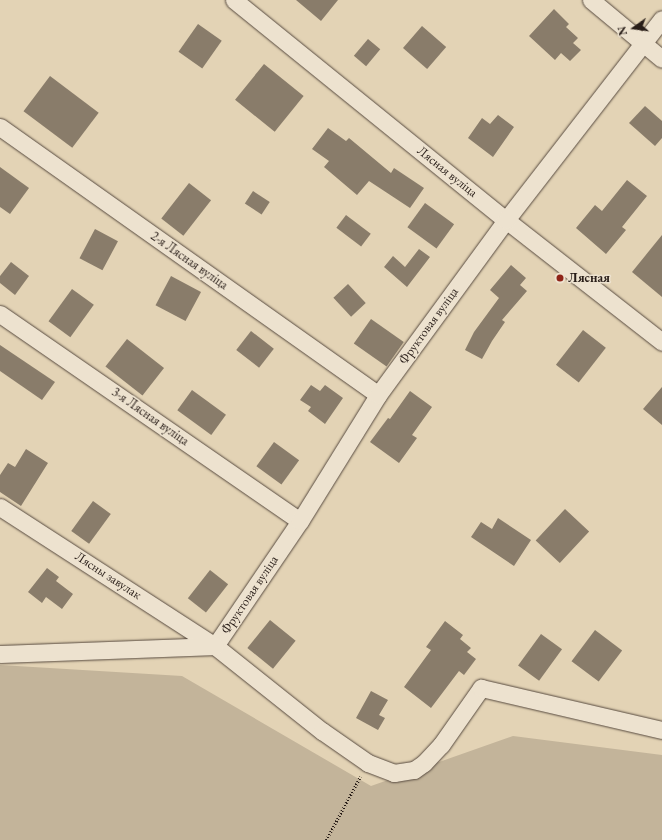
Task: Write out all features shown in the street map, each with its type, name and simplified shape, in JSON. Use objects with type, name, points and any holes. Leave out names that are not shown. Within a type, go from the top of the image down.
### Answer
[{"type":"street","name":"Лясная вуліца","points":[[234,0],[506,220],[662,342]]},
{"type":"street","points":[[591,0],[662,59]]},
{"type":"street","name":"Фруктовая вуліца","points":[[216,646],[300,521],[378,394],[506,220],[662,19]]},
{"type":"street","name":"2-я Лясная вуліца","points":[[0,127],[378,394]]},
{"type":"street","name":"3-я Лясная вуліца","points":[[0,314],[300,521]]},
{"type":"street","name":"Лясны завулак","points":[[0,507],[216,646],[322,731],[368,763],[394,773],[414,770],[441,745],[481,688],[662,730]]},
{"type":"street","points":[[0,654],[216,646]]},
{"type":"path","points":[[326,840],[368,763]]},
{"type":"shaded area","points":[[0,665],[182,676],[371,786],[513,736],[662,755],[662,840],[0,840]]},
{"type":"building","points":[[296,0],[338,0],[321,21]]},
{"type":"building","points":[[554,9],[569,24],[566,27],[578,38],[573,43],[581,50],[570,61],[561,53],[555,60],[529,36]]},
{"type":"building","points":[[198,24],[222,41],[202,68],[178,52]]},
{"type":"building","points":[[422,26],[446,47],[427,69],[403,48]]},
{"type":"building","points":[[368,39],[380,49],[366,66],[354,56]]},
{"type":"building","points":[[264,64],[304,96],[275,132],[235,100]]},
{"type":"building","points":[[50,76],[99,113],[72,148],[24,111]]},
{"type":"building","points":[[645,106],[662,121],[662,138],[655,146],[629,123]]},
{"type":"building","points":[[498,115],[514,127],[493,157],[468,138],[482,118],[490,124]]},
{"type":"building","points":[[328,128],[346,141],[349,138],[391,173],[394,168],[424,188],[410,208],[369,181],[357,195],[324,167],[329,161],[312,149]]},
{"type":"building","points":[[0,167],[29,188],[10,214],[0,207]]},
{"type":"building","points":[[627,180],[647,196],[622,227],[626,230],[606,254],[576,228],[595,205],[602,211]]},
{"type":"building","points":[[189,183],[211,200],[183,236],[161,218]]},
{"type":"building","points":[[253,191],[270,202],[262,214],[245,204]]},
{"type":"building","points":[[425,203],[454,224],[436,248],[407,227]]},
{"type":"building","points":[[346,215],[371,234],[361,246],[336,228]]},
{"type":"building","points":[[95,229],[118,241],[102,270],[80,258]]},
{"type":"building","points":[[662,235],[662,297],[632,272]]},
{"type":"building","points":[[419,249],[430,257],[407,287],[384,267],[393,256],[405,267]]},
{"type":"building","points":[[11,262],[29,276],[15,295],[0,283],[0,276]]},
{"type":"building","points":[[511,265],[526,278],[520,285],[527,291],[502,320],[505,322],[482,359],[465,350],[474,332],[499,298],[490,290]]},
{"type":"building","points":[[171,276],[201,292],[186,321],[156,305]]},
{"type":"building","points":[[348,284],[366,303],[351,317],[333,298]]},
{"type":"building","points":[[72,289],[94,305],[70,337],[48,321]]},
{"type":"building","points":[[371,319],[404,342],[387,367],[354,344]]},
{"type":"building","points":[[583,330],[606,348],[579,383],[556,365]]},
{"type":"building","points":[[251,331],[274,349],[259,368],[236,350]]},
{"type":"building","points":[[127,339],[164,368],[142,396],[105,367]]},
{"type":"building","points":[[0,345],[55,382],[42,400],[0,371]]},
{"type":"building","points":[[311,385],[320,391],[325,385],[343,398],[325,424],[308,411],[311,407],[300,400]]},
{"type":"building","points":[[662,387],[662,425],[643,409]]},
{"type":"building","points":[[192,390],[226,415],[211,435],[177,410]]},
{"type":"building","points":[[410,391],[432,407],[412,435],[417,438],[399,463],[370,442],[388,418],[390,419]]},
{"type":"building","points":[[274,442],[299,460],[281,484],[256,466]]},
{"type":"building","points":[[26,449],[48,463],[21,506],[0,492],[0,475],[8,463],[15,467]]},
{"type":"building","points":[[93,501],[111,514],[89,544],[71,531]]},
{"type":"building","points":[[565,509],[589,532],[560,563],[536,540]]},
{"type":"building","points":[[498,518],[531,540],[514,566],[471,537],[481,522],[492,529]]},
{"type":"building","points":[[47,568],[59,577],[56,581],[73,594],[62,609],[46,597],[42,603],[28,592]]},
{"type":"building","points":[[210,570],[228,584],[206,613],[188,598]]},
{"type":"building","points":[[270,620],[296,641],[273,669],[247,648]]},
{"type":"building","points":[[445,621],[463,635],[460,639],[471,648],[467,652],[476,659],[464,675],[459,671],[431,708],[404,687],[431,650],[426,647]]},
{"type":"building","points":[[595,630],[622,650],[599,682],[572,661]]},
{"type":"building","points":[[541,634],[562,649],[539,681],[518,666]]},
{"type":"building","points":[[371,691],[388,700],[379,715],[385,718],[378,730],[356,718]]},
{"type":"place","name":"Лясная","points":[[560,278]]}]
